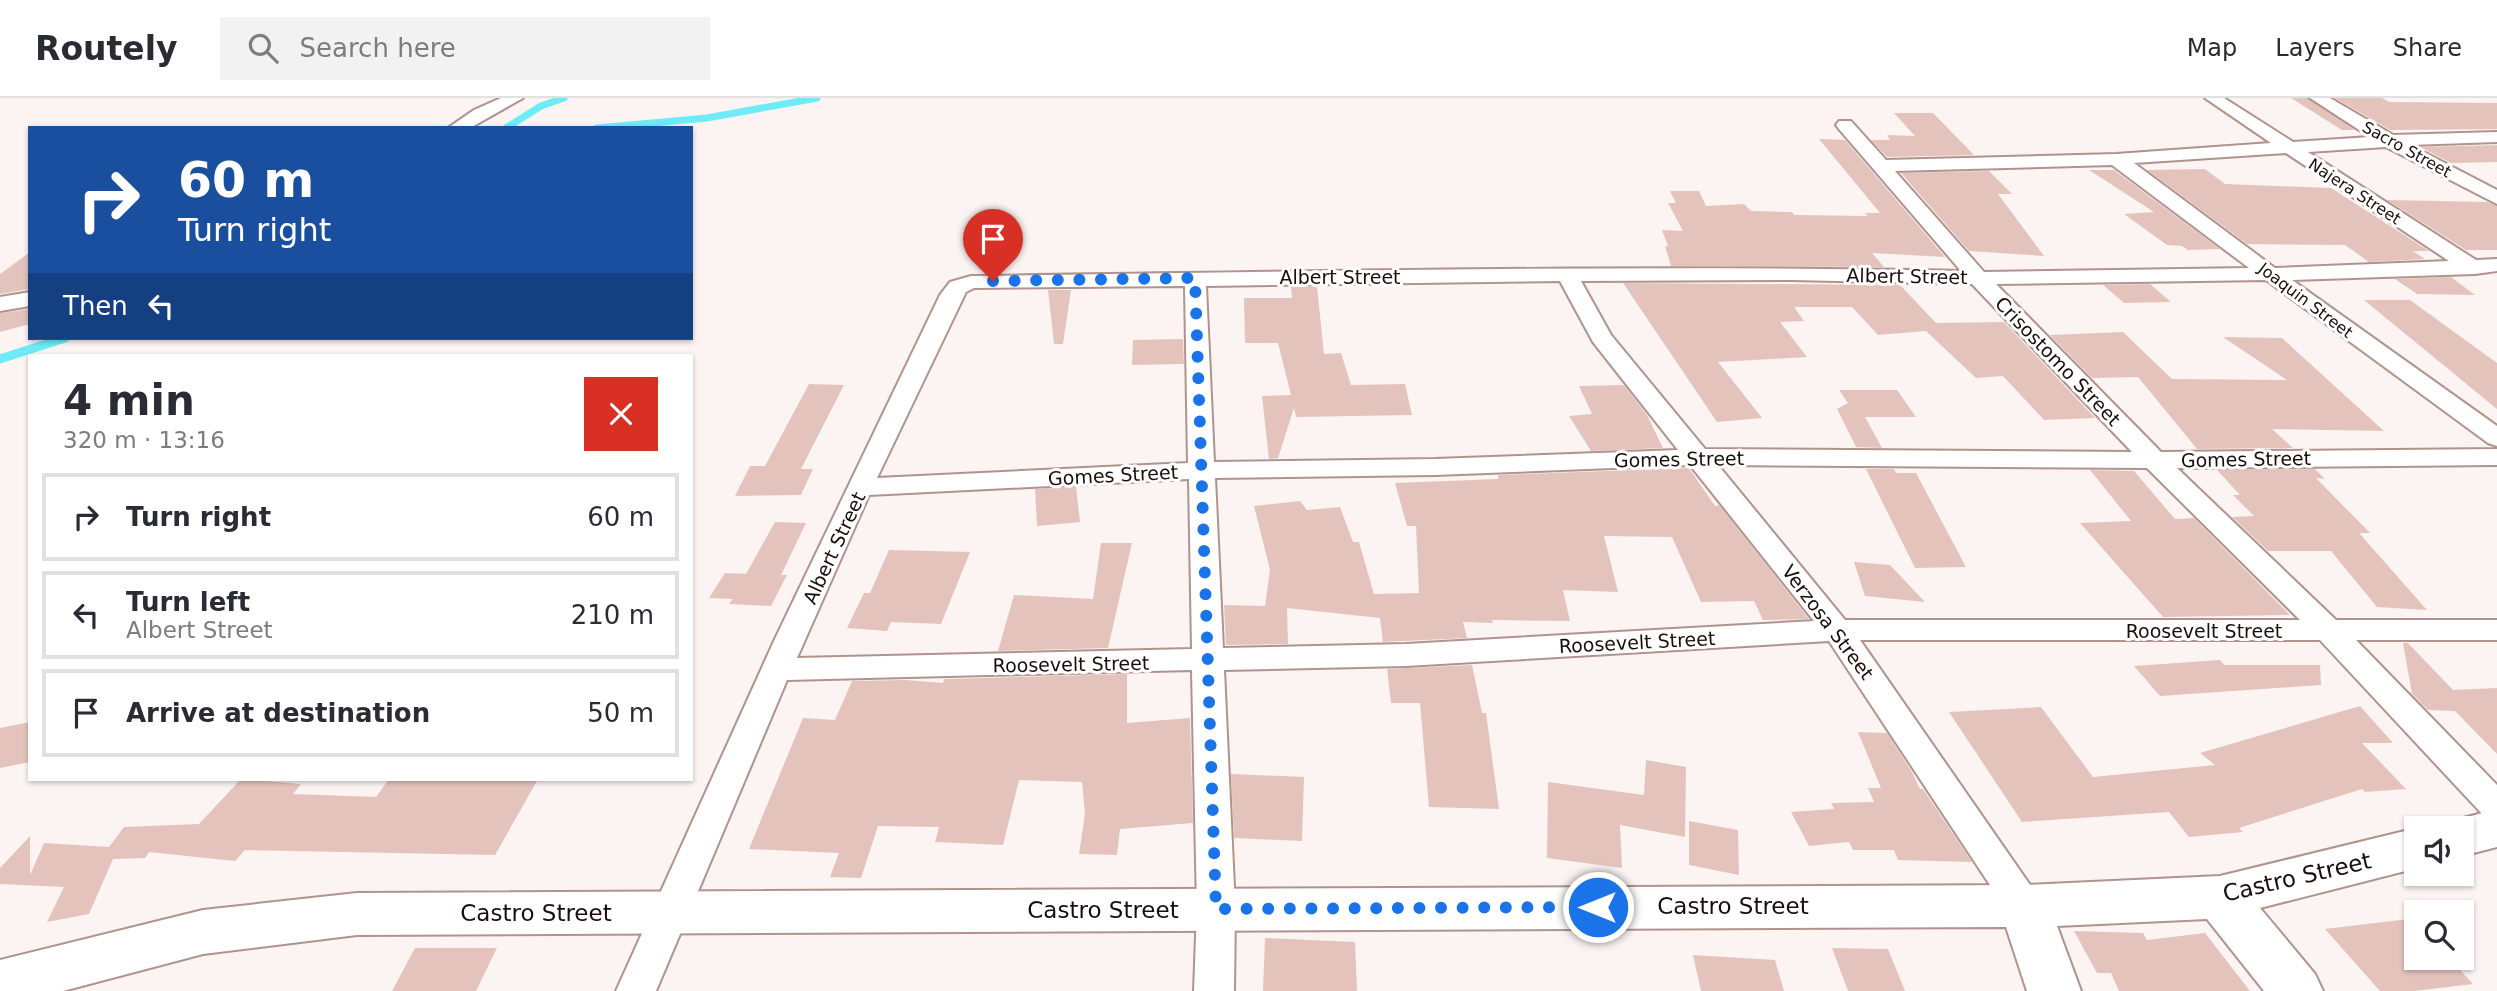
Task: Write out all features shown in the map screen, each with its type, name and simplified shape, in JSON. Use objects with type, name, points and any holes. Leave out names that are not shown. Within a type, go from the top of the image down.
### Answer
[{"type":"main road","points":[[2474,834],[2497,828]]},
{"type":"main road","name":"Castro Street","points":[[0,984],[203,932],[357,914],[2024,906],[2220,897],[2404,851]]},
{"type":"main road","points":[[2220,897],[2296,991]]},
{"type":"main road","name":"Verzosa Street","points":[[2024,906],[2054,991]]},
{"type":"street","points":[[460,126],[515,98]]},
{"type":"street","name":"Najera Street","points":[[2213,98],[2497,283]]},
{"type":"street","name":"Sacro Street","points":[[2318,98],[2391,142],[2497,198]]},
{"type":"street","name":"Crisostomo Street","points":[[1845,125],[1978,278],[2154,460],[2329,631],[2497,807]]},
{"type":"street","points":[[1882,166],[2116,159],[2497,137]]},
{"type":"street","name":"Joaquin Street","points":[[2116,159],[2497,438]]},
{"type":"street","name":"Albert Street","points":[[636,991],[777,670],[910,380],[951,295],[971,282],[1792,274],[1978,278],[2272,274],[2497,265]]},
{"type":"street","name":"Verzosa Street","points":[[1567,275],[1601,337],[1701,457],[1838,630],[2024,906]]},
{"type":"street","points":[[1195,278],[1216,909],[1214,991]]},
{"type":"street","points":[[0,304],[28,299]]},
{"type":"street","name":"Gomes Street","points":[[862,487],[1203,470],[1436,467],[1701,457],[2154,460],[2497,457]]},
{"type":"street","name":"Roosevelt Street","points":[[777,670],[1406,655],[1838,630],[2497,630]]},
{"type":"building","points":[[2291,98],[2308,98],[2355,130],[2342,130]]},
{"type":"building","points":[[2335,98],[2382,98],[2390,102],[2497,103],[2497,129],[2390,130]]},
{"type":"building","points":[[1894,113],[1933,113],[1974,155],[1887,157],[1871,140],[1890,140],[1887,135],[1915,136]]},
{"type":"building","points":[[1819,139],[1845,140],[1945,257],[1872,253],[1884,267],[1671,266],[1662,230],[1683,231],[1668,203],[1676,203],[1670,191],[1699,191],[1706,206],[1744,204],[1751,211],[1792,212],[1794,215],[1868,216],[1865,213],[1880,213]]},
{"type":"building","points":[[2497,145],[2497,162],[2451,163],[2420,147]]},
{"type":"building","points":[[2205,169],[2225,184],[2331,188],[2429,251],[2413,251],[2425,259],[2369,262],[2345,245],[2247,244],[2147,170]]},
{"type":"building","points":[[2089,170],[2114,170],[2220,249],[2188,250],[2182,246],[2167,245],[2124,214],[2154,212]]},
{"type":"building","points":[[1989,171],[2012,194],[1998,194],[2044,256],[1969,251],[1901,173]]},
{"type":"building","points":[[2387,200],[2488,202],[2497,206],[2497,250],[2466,250]]},
{"type":"building","points":[[28,253],[28,289],[0,294],[0,274]]},
{"type":"building","points":[[2451,277],[2475,295],[2417,294],[2395,279]]},
{"type":"building","points":[[1623,283],[1900,285],[1936,323],[2004,322],[2095,418],[2044,420],[2003,376],[1976,378],[1926,331],[1878,335],[1852,307],[1794,307],[1804,321],[1780,322],[1807,357],[1718,362],[1762,418],[1717,422]]},
{"type":"building","points":[[2150,284],[2171,302],[2124,303],[2103,285]]},
{"type":"building","points":[[1291,287],[1317,287],[1324,354],[1341,353],[1351,385],[1405,384],[1412,415],[1296,417],[1294,408],[1278,458],[1269,459],[1262,396],[1291,395],[1278,343],[1245,343],[1244,298],[1292,298]]},
{"type":"building","points":[[1048,290],[1071,290],[1063,344],[1054,344]]},
{"type":"building","points":[[2364,300],[2410,300],[2497,363],[2497,409]]},
{"type":"building","points":[[28,309],[28,325],[0,332],[0,313]]},
{"type":"building","points":[[2123,332],[2172,379],[2287,380],[2223,337],[2282,338],[2384,431],[2272,429],[2293,448],[2197,449],[2138,377],[2092,378],[2050,335]]},
{"type":"building","points":[[1183,339],[1184,364],[1132,365],[1133,340]]},
{"type":"building","points":[[809,384],[844,385],[801,469],[813,469],[801,495],[735,496],[750,466],[765,466]]},
{"type":"building","points":[[1624,385],[1647,415],[1663,448],[1591,451],[1569,416],[1592,414],[1579,386]]},
{"type":"building","points":[[1839,390],[1897,390],[1916,417],[1865,417],[1882,448],[1856,447],[1837,409],[1848,403]]},
{"type":"building","points":[[1689,468],[1715,506],[1719,505],[1809,619],[1763,620],[1754,601],[1701,602],[1672,537],[1604,536],[1618,592],[1563,590],[1570,621],[1463,622],[1467,638],[1383,642],[1380,618],[1287,608],[1288,644],[1226,645],[1224,605],[1265,606],[1270,570],[1254,506],[1300,501],[1307,510],[1340,507],[1353,542],[1359,542],[1374,594],[1419,593],[1416,526],[1407,526],[1395,483],[1498,479],[1498,475]]},
{"type":"building","points":[[1866,469],[1894,469],[1896,473],[1916,473],[1966,567],[1915,568]]},
{"type":"building","points":[[2315,469],[2325,479],[2316,478],[2370,533],[2359,533],[2427,610],[2377,607],[2331,551],[2268,551],[2232,517],[2254,516],[2233,495],[2240,495],[2217,470]]},
{"type":"building","points":[[2090,470],[2134,471],[2175,519],[2194,518],[2290,615],[2163,617],[2080,523],[2131,521]]},
{"type":"building","points":[[1076,487],[1080,522],[1037,526],[1035,489]]},
{"type":"building","points":[[775,522],[806,523],[781,575],[787,575],[771,606],[729,604],[733,599],[709,598],[725,573],[746,574]]},
{"type":"building","points":[[1101,543],[1132,543],[1108,648],[998,651],[1014,595],[1093,599]]},
{"type":"building","points":[[889,550],[970,552],[941,624],[891,622],[887,631],[847,628],[864,593],[870,593]]},
{"type":"building","points":[[1854,562],[1890,565],[1925,602],[1865,596]]},
{"type":"building","points":[[2403,643],[2408,643],[2453,690],[2497,688],[2497,754],[2455,711],[2428,710],[2412,694]]},
{"type":"building","points":[[2220,660],[2224,665],[2320,665],[2321,685],[2160,696],[2134,666]]},
{"type":"building","points":[[1472,665],[1482,713],[1486,713],[1499,809],[1429,807],[1420,703],[1391,703],[1387,669]]},
{"type":"building","points":[[1127,674],[1127,723],[1190,718],[1193,823],[1120,829],[1117,855],[1079,854],[1085,814],[1082,782],[1019,780],[1003,845],[935,842],[939,827],[878,826],[861,878],[830,877],[839,853],[749,849],[803,718],[835,720],[852,681],[906,680],[943,683],[944,679]]},
{"type":"building","points":[[2360,706],[2393,743],[2362,743],[2406,789],[2365,792],[2362,789],[2239,828],[2243,832],[2189,837],[2169,812],[2022,822],[1949,712],[2041,707],[2093,777],[2215,765],[2200,753]]},
{"type":"building","points":[[28,722],[28,762],[0,768],[0,728]]},
{"type":"building","points":[[1858,732],[1887,733],[1920,789],[1923,789],[1972,862],[1898,860],[1894,850],[1853,850],[1849,842],[1809,846],[1791,812],[1834,809],[1831,803],[1874,802],[1868,788],[1881,788]]},
{"type":"building","points":[[1646,760],[1686,767],[1685,837],[1620,825],[1622,868],[1547,858],[1548,782],[1644,795]]},
{"type":"building","points":[[1231,774],[1304,777],[1302,841],[1234,838]]},
{"type":"building","points":[[239,781],[301,784],[293,794],[376,797],[388,781],[537,781],[495,855],[245,850],[235,861],[149,852],[145,858],[113,859],[89,914],[47,922],[64,887],[0,884],[0,868],[30,836],[30,875],[44,843],[109,847],[124,827],[199,824]]},
{"type":"building","points":[[1689,821],[1738,830],[1739,875],[1689,865]]},
{"type":"building","points":[[2404,920],[2404,970],[2460,970],[2473,984],[2414,991],[2380,991],[2325,929]]},
{"type":"building","points":[[2074,931],[2143,933],[2147,940],[2205,933],[2250,991],[2119,991],[2111,973],[2097,973]]},
{"type":"building","points":[[1265,938],[1355,942],[1357,991],[1263,991]]},
{"type":"building","points":[[415,948],[497,948],[476,991],[392,991]]},
{"type":"building","points":[[1832,948],[1888,949],[1905,991],[1848,991]]},
{"type":"building","points":[[1693,955],[1775,960],[1784,991],[1701,991]]},
{"type":"waterway","points":[[509,126],[541,106],[564,98]]},
{"type":"waterway","points":[[619,126],[707,118],[817,98]]},
{"type":"waterway","points":[[0,359],[59,340]]},
{"type":"route","points":[[993,281],[1195,278],[1216,909],[1598,907]]}]
